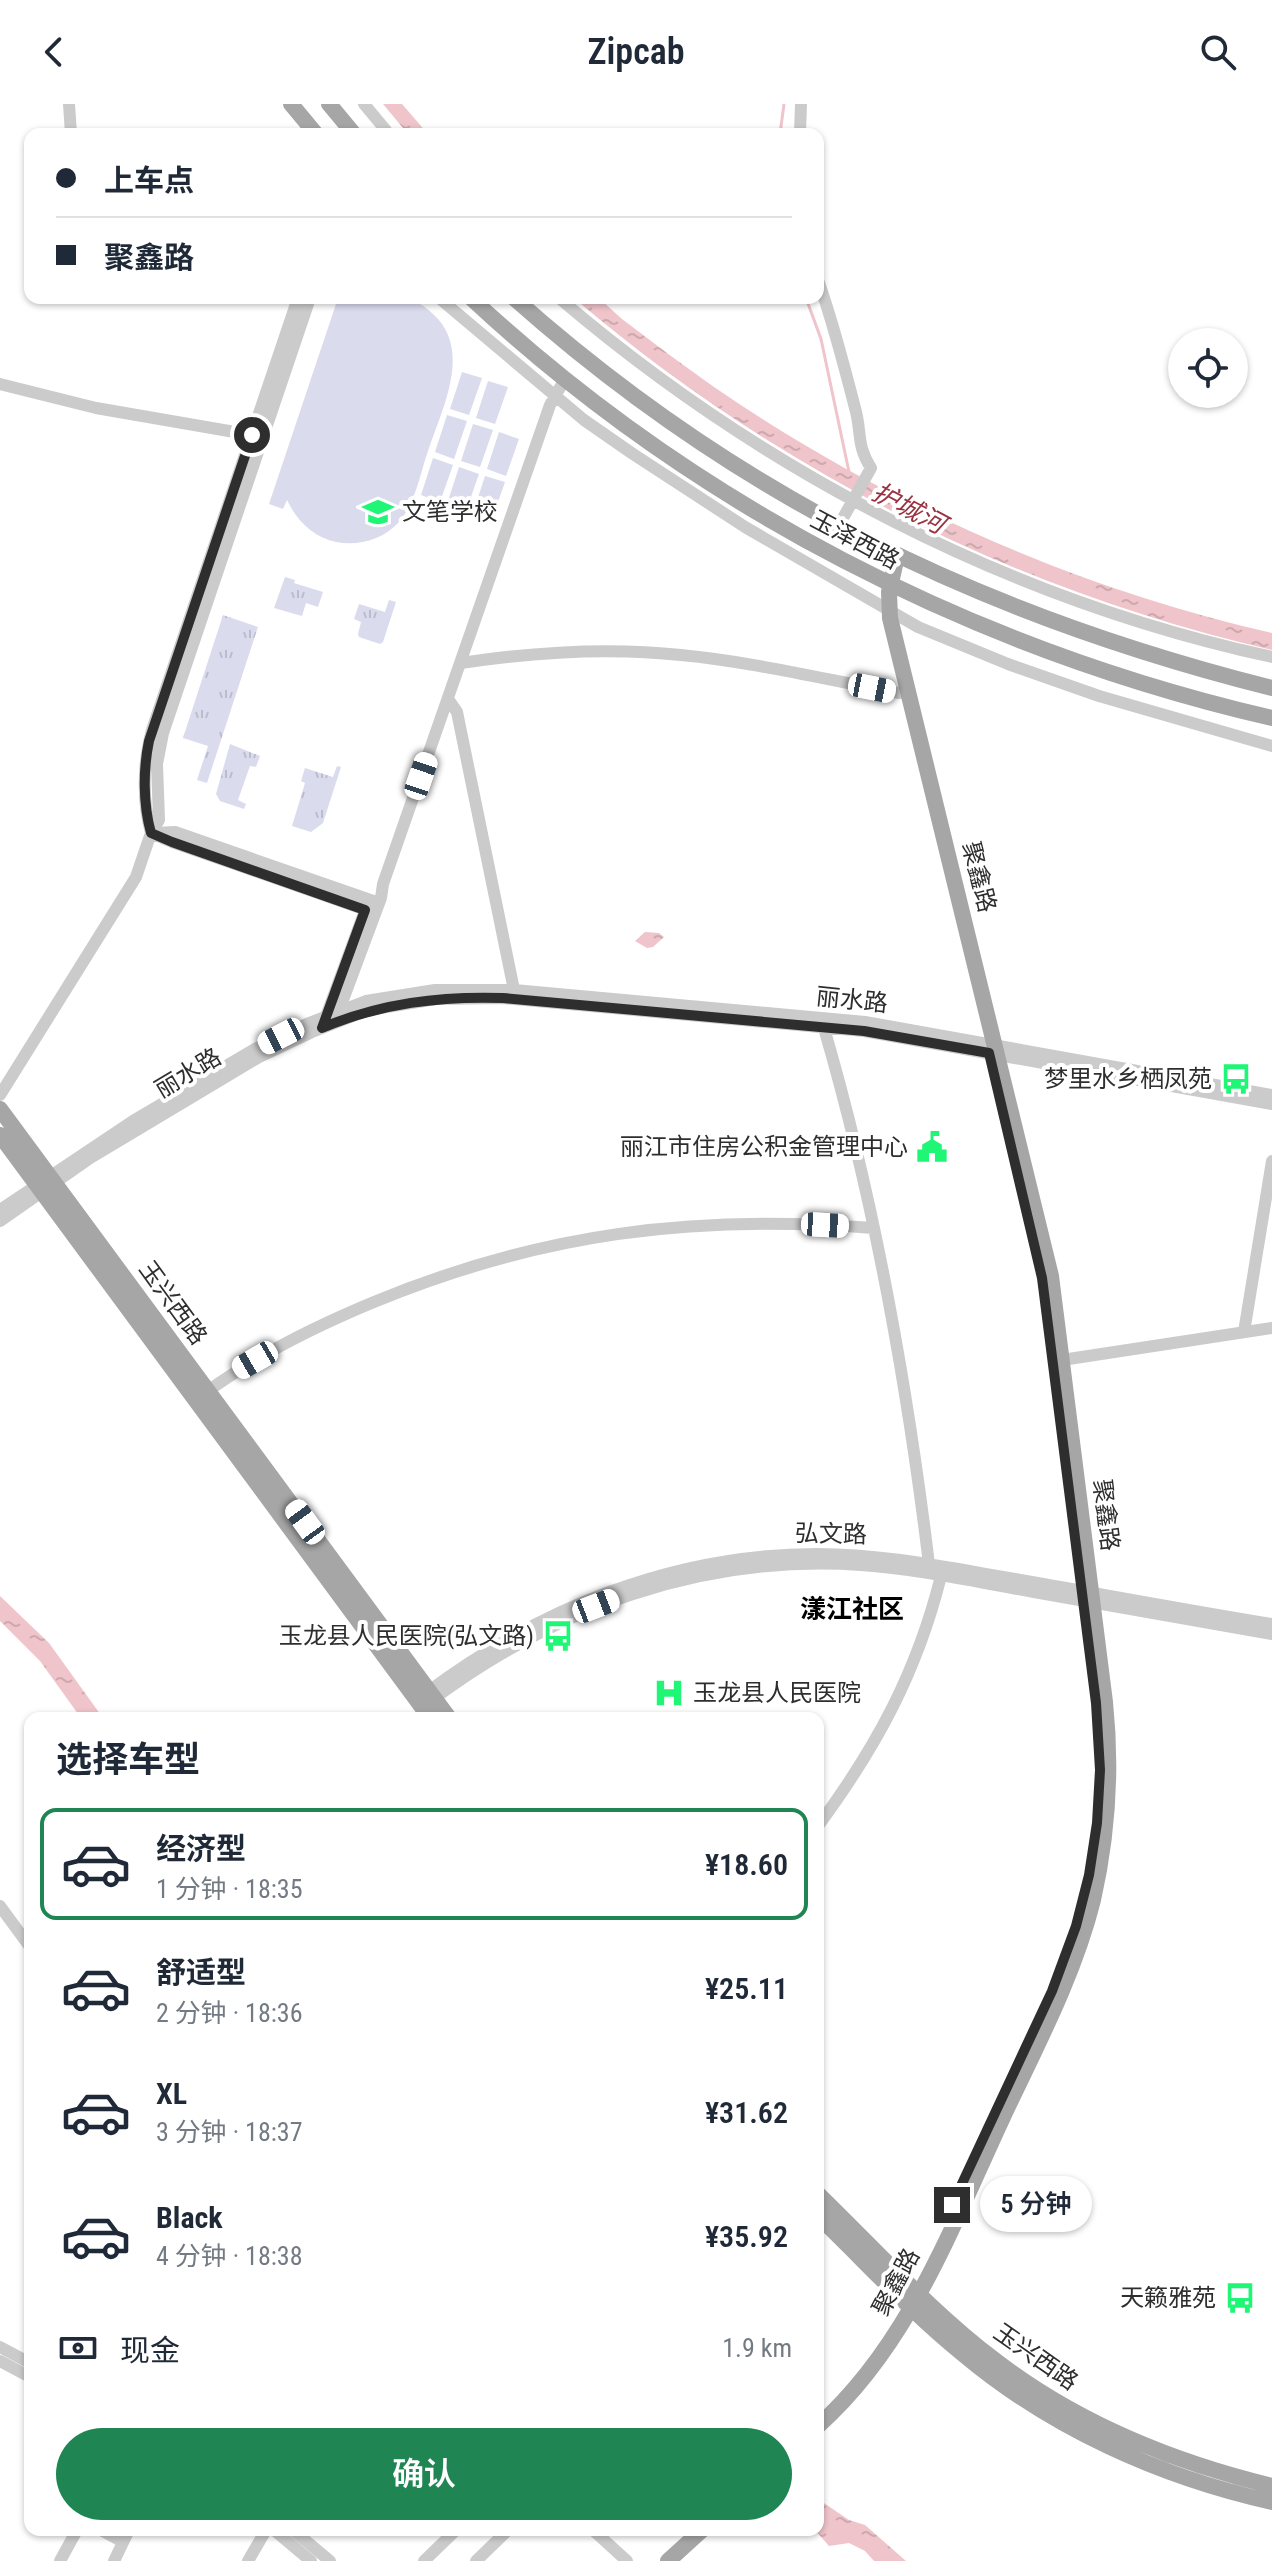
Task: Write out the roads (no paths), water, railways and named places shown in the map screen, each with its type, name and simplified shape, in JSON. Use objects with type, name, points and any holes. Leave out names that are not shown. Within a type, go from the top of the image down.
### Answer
[{"type":"main road","points":[[291,104],[309,128]]},
{"type":"main road","points":[[329,104],[349,128]]},
{"type":"main road","name":"玉泽西路","points":[[478,304],[565,379],[632,430],[731,497],[815,547],[981,625],[1076,661],[1162,689],[1272,718]]},
{"type":"main road","name":"玉泽西路","points":[[521,304],[571,347],[669,421],[758,480],[838,527],[991,598],[1086,634],[1272,688]]},
{"type":"main road","name":"聚鑫路","points":[[824,2420],[874,2368],[911,2296],[1052,1991],[1083,1901],[1095,1837],[1100,1770],[1087,1597],[1051,1276],[899,693],[885,608],[886,583],[893,554]]},
{"type":"main road","name":"聚鑫路","points":[[885,608],[992,1049],[1042,1278],[1087,1597]]},
{"type":"main road","name":"玉兴西路","points":[[0,1109],[45,1183],[426,1703]]},
{"type":"main road","name":"玉兴西路","points":[[0,1135],[45,1183],[208,1391],[426,1703]]},
{"type":"main road","name":"玉兴西路","points":[[824,2201],[986,2373],[1071,2428],[1170,2471],[1272,2502]]},
{"type":"main road","name":"玉兴西路","points":[[824,2221],[911,2296],[996,2361],[1079,2415],[1175,2457],[1272,2486]]},
{"type":"main road","name":"聚鑫路","points":[[824,2408],[866,2362],[911,2296]]},
{"type":"main road","points":[[654,2561],[681,2536]]},
{"type":"main road","points":[[668,2561],[695,2536]]},
{"type":"street","points":[[69,104],[71,128]]},
{"type":"street","points":[[364,104],[384,128]]},
{"type":"street","points":[[800,128],[801,104]]},
{"type":"street","points":[[824,297],[857,414],[861,452],[871,468],[838,527]]},
{"type":"street","points":[[151,833],[145,776],[149,741],[296,304]]},
{"type":"street","points":[[0,1095],[136,877],[151,833],[159,820],[157,764],[163,733],[308,304]]},
{"type":"street","points":[[446,304],[584,420],[683,488],[929,632],[1053,680],[1153,714],[1272,746]]},
{"type":"street","points":[[566,304],[642,366],[710,415],[789,466],[854,499],[982,562],[1088,605],[1177,634],[1272,657]]},
{"type":"street","points":[[331,1019],[383,884],[554,395],[565,379]]},
{"type":"street","points":[[0,384],[96,408],[252,435]]},
{"type":"street","points":[[461,663],[565,652],[658,653],[723,660],[899,693]]},
{"type":"street","points":[[448,699],[457,712],[514,990]]},
{"type":"street","points":[[151,833],[175,832],[372,906]]},
{"type":"street","name":"丽水路","points":[[0,1210],[234,1071],[366,1001],[412,992],[458,988],[514,990],[865,1022],[1272,1104]]},
{"type":"street","name":"丽水路","points":[[331,1019],[391,1005],[436,999],[481,997],[573,1003],[864,1031],[1272,1095]]},
{"type":"street","points":[[824,1028],[847,1110],[873,1228],[911,1430],[929,1564]]},
{"type":"street","points":[[1244,1332],[1272,1161]]},
{"type":"street","name":"丽水路","points":[[0,1221],[45,1183]]},
{"type":"street","points":[[208,1391],[255,1360],[361,1308],[444,1276],[549,1245],[621,1232],[716,1224],[873,1228]]},
{"type":"street","points":[[1062,1360],[1272,1328]]},
{"type":"street","name":"弘文路","points":[[426,1703],[480,1655],[535,1624],[593,1597],[666,1573],[734,1560],[789,1555],[864,1556],[929,1564],[1272,1634]]},
{"type":"street","name":"弘文路","points":[[426,1703],[485,1663],[539,1632],[626,1595],[682,1578],[735,1569],[816,1563],[863,1565],[1272,1624]]},
{"type":"street","points":[[824,1818],[866,1758],[895,1707],[918,1654],[941,1576]]},
{"type":"street","points":[[0,1906],[24,1939]]},
{"type":"street","points":[[0,2347],[24,2360]]},
{"type":"street","points":[[0,2361],[24,2374]]},
{"type":"street","points":[[60,2561],[74,2536]]},
{"type":"street","points":[[114,2561],[126,2536]]},
{"type":"street","points":[[248,2561],[263,2536]]},
{"type":"street","points":[[281,2536],[311,2561]]},
{"type":"street","points":[[300,2536],[330,2561]]},
{"type":"street","points":[[424,2561],[450,2536]]},
{"type":"street","points":[[476,2561],[502,2536]]},
{"type":"street","points":[[600,2536],[627,2561]]},
{"type":"water","points":[[383,104],[402,104],[423,128],[403,128]]},
{"type":"water","name":"护城河","points":[[581,304],[606,304],[714,387],[778,429],[912,504],[1053,566],[1125,592],[1272,633],[1272,650],[1176,625],[1083,594],[991,558],[902,516],[815,469],[731,417],[651,360]]},
{"type":"water","points":[[645,932],[659,933],[664,937],[653,947],[647,948],[635,941]]},
{"type":"water","points":[[0,1596],[49,1643],[99,1712],[77,1712],[40,1661],[0,1621]]},
{"type":"water","points":[[824,2503],[849,2520],[865,2525],[906,2561],[874,2561],[865,2551],[849,2543],[829,2546],[820,2536],[824,2536]]},
{"type":"waterway","points":[[781,128],[784,104]]},
{"type":"waterway","points":[[808,304],[821,339],[849,472]]},
{"type":"place","name":"文笔学校","points":[[378,512]]},
{"type":"place","name":"梦里水乡栖凤苑","points":[[1236,1079]]},
{"type":"place","name":"丽江市住房公积金管理中心","points":[[932,1147]]},
{"type":"place","name":"玉龙县人民医院(弘文路)","points":[[558,1636]]},
{"type":"place","name":"玉龙县人民医院","points":[[669,1693]]},
{"type":"place","name":"天籁雅苑","points":[[1240,2298]]},
{"type":"district","name":"漾江社区","points":[[852,1609]]}]
